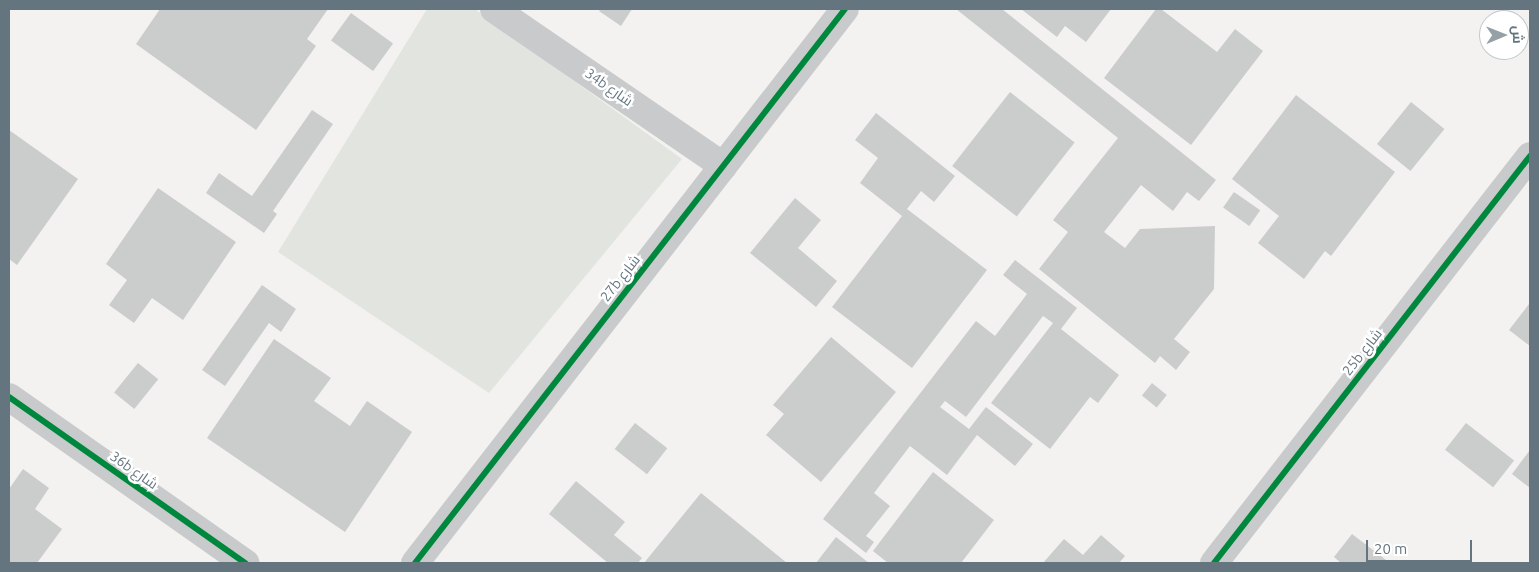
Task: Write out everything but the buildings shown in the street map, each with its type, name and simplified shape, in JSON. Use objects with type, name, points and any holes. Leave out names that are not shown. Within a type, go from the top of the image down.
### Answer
[{"type":"street","name":"34b شارع","points":[[494,9],[723,166]]},
{"type":"street","name":"27b شارع","points":[[415,563],[844,9]]},
{"type":"street","name":"25b شارع","points":[[1214,563],[1530,156]]},
{"type":"street","name":"36b شارع","points":[[9,397],[245,563]]},
{"type":"shaded area","points":[[427,9],[475,9],[682,159],[489,393],[278,252]]},
{"type":"cycle path","points":[[415,563],[845,9]]},
{"type":"cycle path","points":[[1214,563],[1530,156]]},
{"type":"cycle path","points":[[9,397],[245,563]]}]
